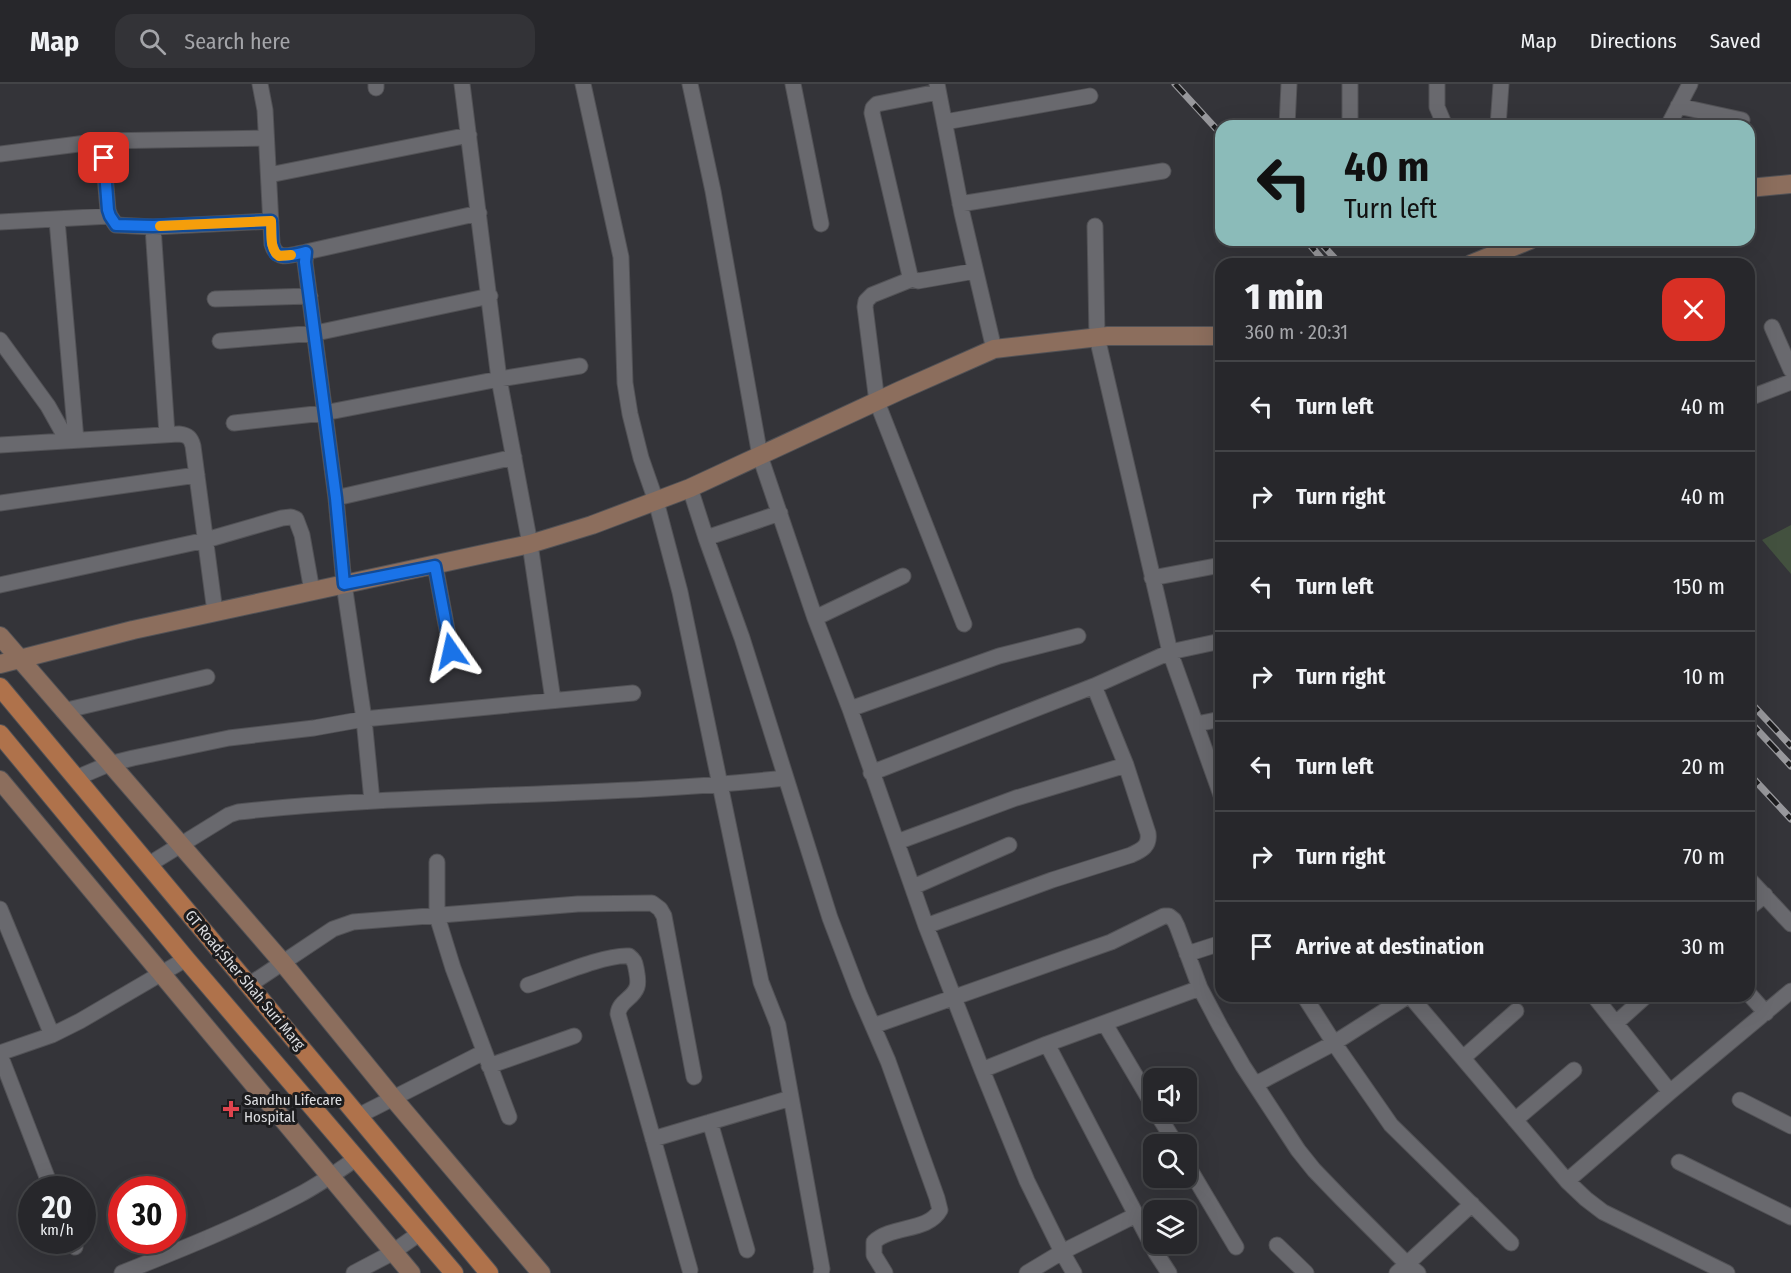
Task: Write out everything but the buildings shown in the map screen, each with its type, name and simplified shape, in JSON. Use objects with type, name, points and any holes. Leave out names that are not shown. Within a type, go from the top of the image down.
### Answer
[{"type":"main road","points":[[1755,187],[1791,184]]},
{"type":"main road","points":[[1480,258],[1499,246]]},
{"type":"main road","points":[[0,664],[114,634],[530,544],[592,525],[690,488],[994,349],[1097,338],[1215,336]]},
{"type":"main road","points":[[0,636],[283,963],[393,1098],[541,1273]]},
{"type":"main road","name":"GT Road;Sher Shah Suri Marg","points":[[0,687],[489,1273]]},
{"type":"main road","name":"GT Road;Sher Shah Suri Marg","points":[[0,734],[186,959],[454,1273]]},
{"type":"main road","points":[[0,780],[411,1273]]},
{"type":"street","points":[[260,84],[265,110],[272,244],[279,256],[478,213]]},
{"type":"street","points":[[462,84],[499,379],[530,544],[553,700]]},
{"type":"street","points":[[583,84],[621,257],[625,383],[630,414],[680,592],[761,982],[778,1025],[821,1273]]},
{"type":"street","points":[[690,84],[713,191],[760,456],[815,618],[850,709],[926,926],[1027,1181],[1074,1273]]},
{"type":"street","points":[[793,84],[821,224]]},
{"type":"street","points":[[1287,120],[1288,84]]},
{"type":"street","points":[[1350,84],[1350,120]]},
{"type":"street","points":[[1437,84],[1437,107],[1442,120]]},
{"type":"street","points":[[1495,120],[1501,84]]},
{"type":"street","points":[[1671,120],[1690,84]]},
{"type":"street","points":[[975,271],[918,281],[912,279],[908,273],[872,113],[877,104],[938,88],[960,204],[994,349]]},
{"type":"street","points":[[945,122],[1090,96]]},
{"type":"street","points":[[1678,106],[1742,120]]},
{"type":"street","points":[[269,175],[469,135]]},
{"type":"street","points":[[0,154],[102,141],[266,138]]},
{"type":"street","points":[[102,141],[110,216],[116,225],[153,226],[271,221]]},
{"type":"street","points":[[960,204],[1163,171]]},
{"type":"street","points":[[0,222],[110,216]]},
{"type":"street","points":[[57,219],[71,440]]},
{"type":"street","points":[[153,226],[167,434]]},
{"type":"street","points":[[1095,226],[1097,338],[1170,652],[1215,777]]},
{"type":"street","points":[[306,252],[305,262],[336,498],[344,584],[364,720],[372,801]]},
{"type":"street","points":[[912,279],[872,295],[866,301],[877,402],[964,624]]},
{"type":"street","points":[[215,299],[310,296]]},
{"type":"street","points":[[220,341],[315,333],[490,296]]},
{"type":"street","points":[[1772,327],[1791,370]]},
{"type":"street","points":[[0,340],[71,440]]},
{"type":"street","points":[[234,423],[324,412],[580,366]]},
{"type":"street","points":[[1755,397],[1791,382]]},
{"type":"street","points":[[0,445],[167,434],[186,435],[192,439],[215,612]]},
{"type":"street","points":[[336,498],[514,457]]},
{"type":"street","points":[[0,502],[198,475]]},
{"type":"street","points":[[690,488],[705,538],[742,638],[830,918],[888,1061],[929,1174],[939,1210],[935,1217],[926,1223],[889,1232],[874,1242],[874,1255],[885,1273]]},
{"type":"street","points":[[705,538],[780,513]]},
{"type":"street","points":[[0,585],[206,540],[291,517],[296,519],[302,535],[312,591]]},
{"type":"street","points":[[1152,578],[1215,565]]},
{"type":"street","points":[[435,566],[451,651]]},
{"type":"street","points":[[815,618],[903,576]]},
{"type":"street","points":[[850,709],[999,656],[1078,636]]},
{"type":"street","points":[[871,773],[1094,686],[1170,652],[1215,642]]},
{"type":"street","points":[[63,711],[207,677]]},
{"type":"street","points":[[926,926],[1052,880],[1141,851],[1146,846],[1149,840],[1148,833],[1126,765],[1094,686]]},
{"type":"street","points":[[76,778],[133,758],[229,738],[364,720],[633,693]]},
{"type":"street","points":[[1197,724],[1215,720]]},
{"type":"street","points":[[897,842],[1016,798],[1126,765]]},
{"type":"street","points":[[148,865],[229,815],[238,812],[372,801],[719,785],[785,778]]},
{"type":"street","points":[[913,887],[1009,845]]},
{"type":"street","points":[[437,862],[437,916],[453,968],[509,1118]]},
{"type":"street","points":[[1755,885],[1791,924]]},
{"type":"street","points":[[1755,904],[1765,896]]},
{"type":"street","points":[[249,985],[342,925],[353,922],[578,904],[647,903],[656,905],[664,916],[694,1077]]},
{"type":"street","points":[[0,909],[52,1035]]},
{"type":"street","points":[[873,1026],[1111,942],[1155,919],[1169,916],[1174,920],[1200,987],[1220,1026],[1298,1150],[1407,1270],[1472,1204]]},
{"type":"street","points":[[1187,954],[1215,946]]},
{"type":"street","points":[[528,985],[588,964],[623,956],[632,958],[638,986],[621,1004],[618,1014],[690,1270]]},
{"type":"street","points":[[47,1176],[0,1054],[80,1022],[186,959]]},
{"type":"street","points":[[982,1071],[1047,1044],[1200,987]]},
{"type":"street","points":[[1567,1181],[1791,992]]},
{"type":"street","points":[[1755,1001],[1766,1013]]},
{"type":"street","points":[[1308,1002],[1391,1125],[1511,1243]]},
{"type":"street","points":[[1256,1084],[1334,1043],[1399,1002]]},
{"type":"street","points":[[1414,1002],[1567,1181],[1586,1199],[1604,1212],[1727,1273]]},
{"type":"street","points":[[1599,1002],[1670,1092]]},
{"type":"street","points":[[1616,1023],[1639,1002]]},
{"type":"street","points":[[1463,1058],[1516,1011]]},
{"type":"street","points":[[1105,1024],[1143,1088]]},
{"type":"street","points":[[358,1116],[393,1098],[487,1059],[574,1036]]},
{"type":"street","points":[[1047,1044],[1156,1253],[1169,1273]]},
{"type":"street","points":[[1515,1120],[1574,1070]]},
{"type":"street","points":[[653,1138],[792,1098]]},
{"type":"street","points":[[1740,1100],[1791,1126]]},
{"type":"street","points":[[710,1122],[747,1250]]},
{"type":"street","points":[[122,1273],[186,1247],[298,1195],[357,1158]]},
{"type":"street","points":[[1679,1162],[1791,1217]]},
{"type":"street","points":[[1197,1181],[1236,1247]]},
{"type":"street","points":[[1027,1273],[1062,1252],[1136,1215]]},
{"type":"street","points":[[354,1273],[393,1252],[420,1233]]},
{"type":"street","points":[[1277,1245],[1306,1273]]},
{"type":"green space","points":[[1791,525],[1791,574],[1762,540]]},
{"type":"railway","points":[[1175,84],[1215,127]]},
{"type":"railway","points":[[1311,246],[1321,258]]},
{"type":"railway","points":[[1324,246],[1334,258]]},
{"type":"railway","points":[[1755,707],[1791,746]]},
{"type":"railway","points":[[1755,727],[1791,766]]},
{"type":"railway","points":[[1755,780],[1791,819]]},
{"type":"slow traffic","points":[[160,226],[271,221],[274,252],[279,256],[291,255]]},
{"type":"place","name":"Sandhu Lifecare Hospital","points":[[231,1109]]},
{"type":"route","points":[[104,158],[108,210],[116,225],[153,226],[271,221],[272,244],[276,254],[279,256],[306,252],[305,262],[336,498],[344,584],[435,566],[451,651]]}]
